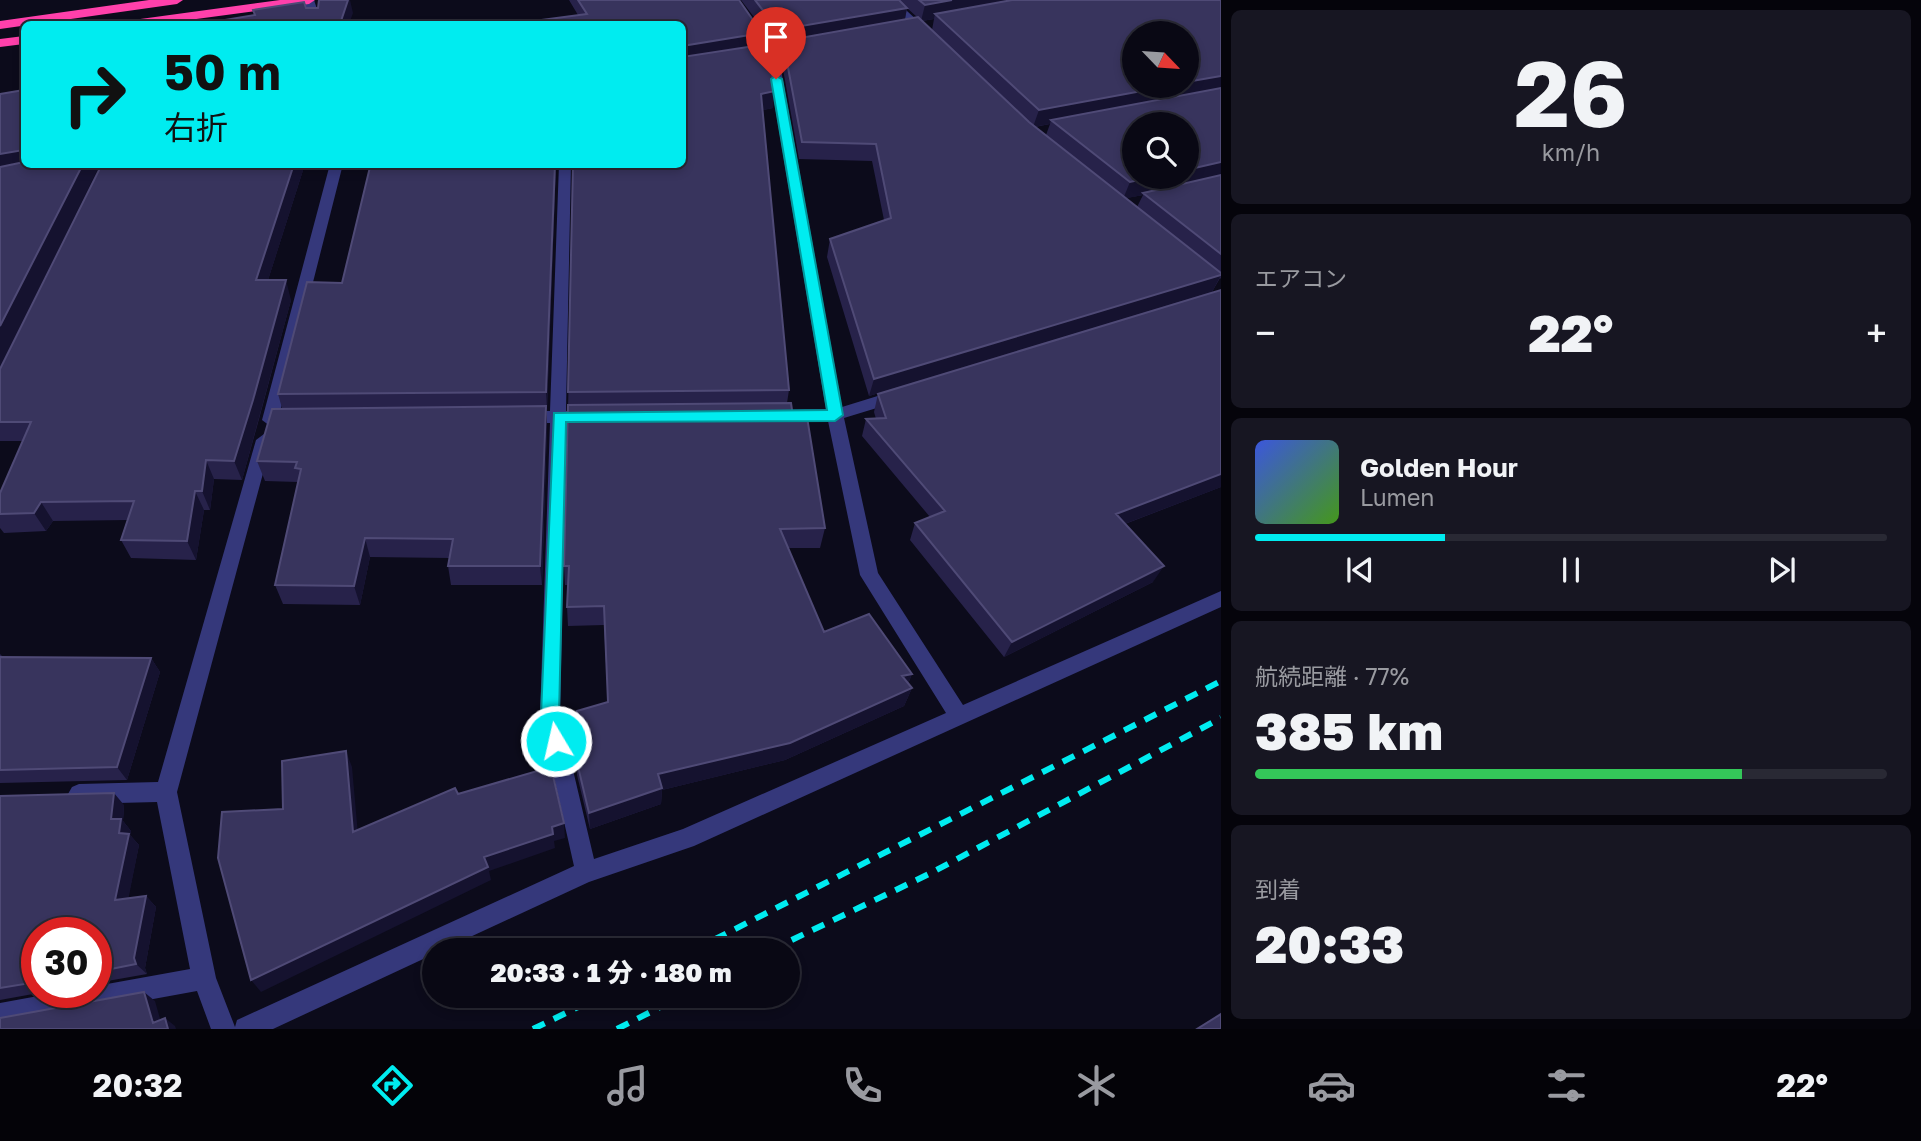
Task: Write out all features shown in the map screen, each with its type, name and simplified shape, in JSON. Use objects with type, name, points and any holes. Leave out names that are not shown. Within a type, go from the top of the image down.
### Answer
[{"type":"highway","points":[[28,21],[177,0]]},
{"type":"highway","points":[[155,21],[309,0]]},
{"type":"highway","points":[[0,25],[21,22]]},
{"type":"highway","points":[[0,43],[21,40]]},
{"type":"street","points":[[309,0],[316,21]]},
{"type":"street","points":[[732,0],[772,53],[835,415],[869,575],[960,716]]},
{"type":"street","points":[[889,0],[939,47]]},
{"type":"street","points":[[223,1029],[204,978],[166,792],[276,420],[336,168]]},
{"type":"street","points":[[565,168],[550,715],[586,872]]},
{"type":"street","points":[[752,416],[835,415],[915,391]]},
{"type":"street","points":[[504,418],[614,417]]},
{"type":"street","points":[[246,1029],[586,872],[686,839],[1221,599]]},
{"type":"street","points":[[55,795],[166,792]]},
{"type":"street","points":[[0,1015],[204,978]]},
{"type":"building","points":[[319,0],[348,0],[341,21],[219,21],[255,15],[253,10],[304,2],[306,8],[318,8]]},
{"type":"building","points":[[578,0],[739,0],[762,33],[686,45],[686,21],[534,21],[587,14]]},
{"type":"building","points":[[755,0],[899,0],[907,8],[778,30]]},
{"type":"building","points":[[919,0],[952,0],[925,5]]},
{"type":"building","points":[[1012,0],[1221,0],[1221,76],[1199,80],[1199,21],[1122,21],[1122,95],[1039,110],[935,14]]},
{"type":"building","points":[[918,17],[1029,122],[1221,275],[874,379],[830,239],[891,218],[876,144],[802,142],[783,41]]},
{"type":"building","points":[[767,44],[775,91],[761,94],[789,390],[568,392],[573,168],[686,168],[686,56]]},
{"type":"building","points":[[1221,88],[1221,162],[1199,167],[1199,112],[1122,112],[1122,176],[1051,120],[1168,98],[1199,98],[1199,92]]},
{"type":"building","points":[[21,90],[21,150],[0,154],[0,94]]},
{"type":"building","points":[[21,163],[21,168],[81,168],[0,326],[0,167]]},
{"type":"building","points":[[100,168],[293,168],[256,280],[286,280],[253,400],[234,461],[206,460],[202,491],[195,491],[187,541],[121,540],[134,501],[41,502],[34,513],[0,514],[0,493],[31,422],[0,422],[0,369]]},
{"type":"building","points":[[370,168],[555,168],[546,392],[278,394],[307,282],[342,283]]},
{"type":"building","points":[[1221,175],[1221,254],[1143,193],[1160,189],[1199,189],[1199,180]]},
{"type":"building","points":[[1221,290],[1221,474],[1116,514],[1164,566],[1012,642],[915,523],[945,511],[866,419],[886,418],[878,394]]},
{"type":"building","points":[[791,403],[793,417],[807,417],[825,528],[780,529],[824,632],[869,614],[912,674],[902,676],[912,688],[790,743],[658,774],[662,788],[589,813],[576,758],[589,754],[577,711],[608,702],[604,606],[567,607],[569,566],[564,566],[568,405]]},
{"type":"building","points":[[546,406],[540,566],[448,566],[453,539],[365,538],[354,586],[275,585],[301,469],[295,468],[297,462],[257,461],[272,409]]},
{"type":"building","points":[[0,657],[151,658],[117,767],[0,770]]},
{"type":"building","points":[[346,751],[353,832],[455,788],[458,794],[551,767],[564,823],[552,827],[553,834],[484,857],[488,867],[251,980],[218,858],[222,812],[283,809],[282,761]]},
{"type":"building","points":[[114,793],[111,819],[121,819],[119,833],[129,834],[115,900],[146,896],[134,958],[136,964],[112,969],[112,917],[21,917],[21,985],[0,988],[0,796]]},
{"type":"building","points":[[144,992],[153,1023],[165,1018],[168,1029],[0,1029],[0,1018],[55,1008],[112,1008],[112,998]]},
{"type":"building","points":[[1221,1014],[1221,1029],[1197,1029]]},
{"type":"railway","points":[[718,938],[1221,681]]},
{"type":"railway","points":[[796,938],[929,874],[1221,718]]},
{"type":"railway","points":[[533,1029],[576,1008]]},
{"type":"railway","points":[[617,1029],[658,1008]]},
{"type":"route","points":[[556,741],[550,715],[559,417],[835,415],[776,79]]}]
